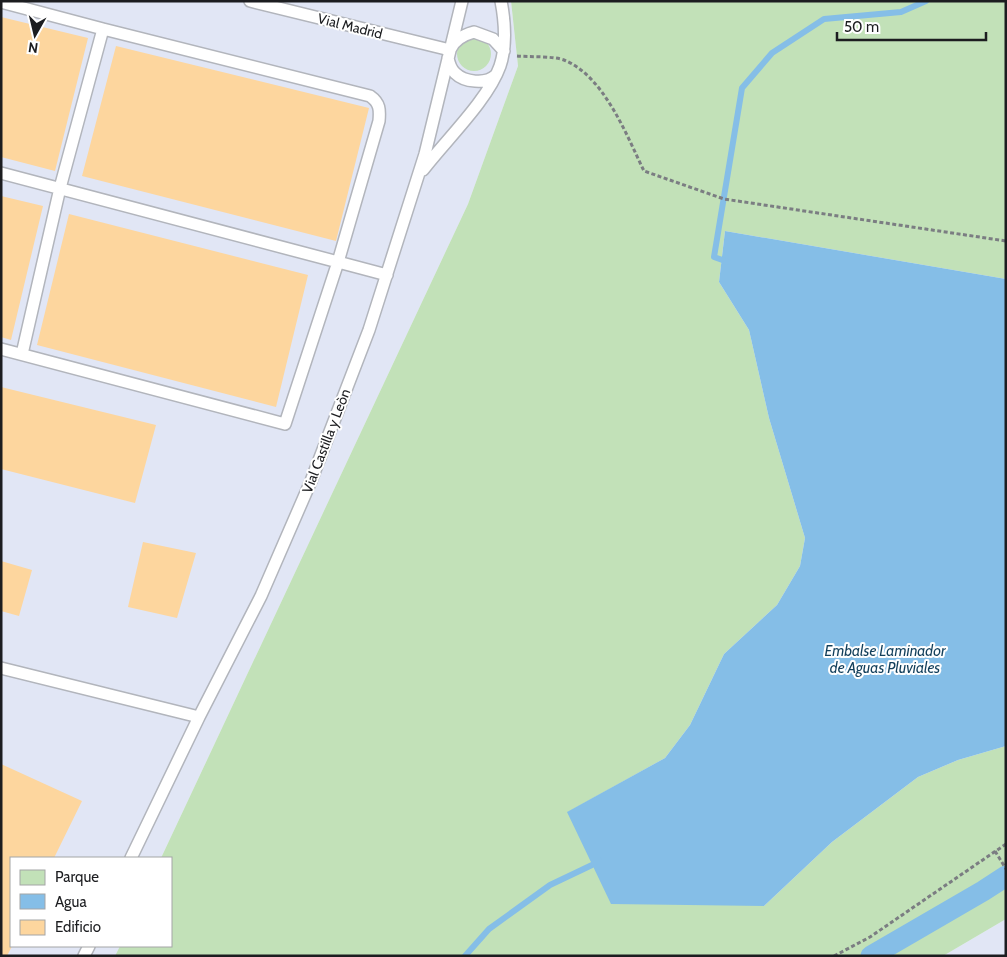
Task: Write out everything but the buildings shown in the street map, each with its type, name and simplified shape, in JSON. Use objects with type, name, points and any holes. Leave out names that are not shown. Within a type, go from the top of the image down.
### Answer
[{"type":"lane","name":"Vial Madrid","points":[[250,1],[449,54]]},
{"type":"lane","name":"Vial Castilla y Leòn","points":[[131,857],[199,717],[261,596],[308,490],[369,330],[387,275],[425,154],[462,1]]},
{"type":"lane","points":[[417,178],[482,98],[497,74],[505,54],[505,35],[500,1]]},
{"type":"lane","points":[[1,2],[370,96],[377,100],[380,109],[379,121],[338,262],[285,424],[1,349]]},
{"type":"lane","points":[[22,354],[60,188],[103,29]]},
{"type":"lane","points":[[497,74],[487,81],[481,82],[464,78],[453,71],[449,54],[452,44],[474,32],[494,39],[505,54]]},
{"type":"lane","points":[[1,173],[387,275]]},
{"type":"lane","points":[[1,668],[199,717]]},
{"type":"path","points":[[505,54],[563,60],[589,75],[620,123],[644,171],[728,200],[1006,241]]},
{"type":"path","points":[[834,956],[870,937],[1006,844]]},
{"type":"path","points":[[995,851],[1006,869]]},
{"type":"shaded area","points":[[1,1],[511,1],[518,66],[468,204],[161,857],[10,857],[10,947],[120,947],[115,956],[1,956]]},
{"type":"shaded area","points":[[1006,919],[1006,956],[943,956]]},
{"type":"green space","points":[[511,1],[1006,1],[1006,279],[725,231],[719,282],[749,330],[769,418],[805,538],[800,566],[777,605],[724,654],[690,725],[665,758],[568,812],[764,906],[832,842],[918,777],[958,760],[1006,746],[1006,919],[943,956],[115,956],[120,947],[172,947],[172,857],[161,857],[468,204],[518,66]]},
{"type":"green space","points":[[474,37],[486,42],[491,54],[486,66],[474,71],[462,66],[457,54],[462,42]]},
{"type":"water","name":"Embalse Laminador de Aguas Pluviales","points":[[725,231],[1006,279],[1006,746],[958,760],[918,777],[832,842],[764,906],[611,904],[567,812],[665,758],[690,725],[724,654],[777,605],[800,566],[805,538],[769,418],[749,330],[719,282]]},
{"type":"waterway","points":[[728,262],[714,257],[742,88],[772,53],[824,19],[901,12],[926,1]]},
{"type":"waterway","points":[[465,956],[489,929],[550,885],[592,865],[598,859]]},
{"type":"waterway","points":[[871,956],[1006,876]]}]
